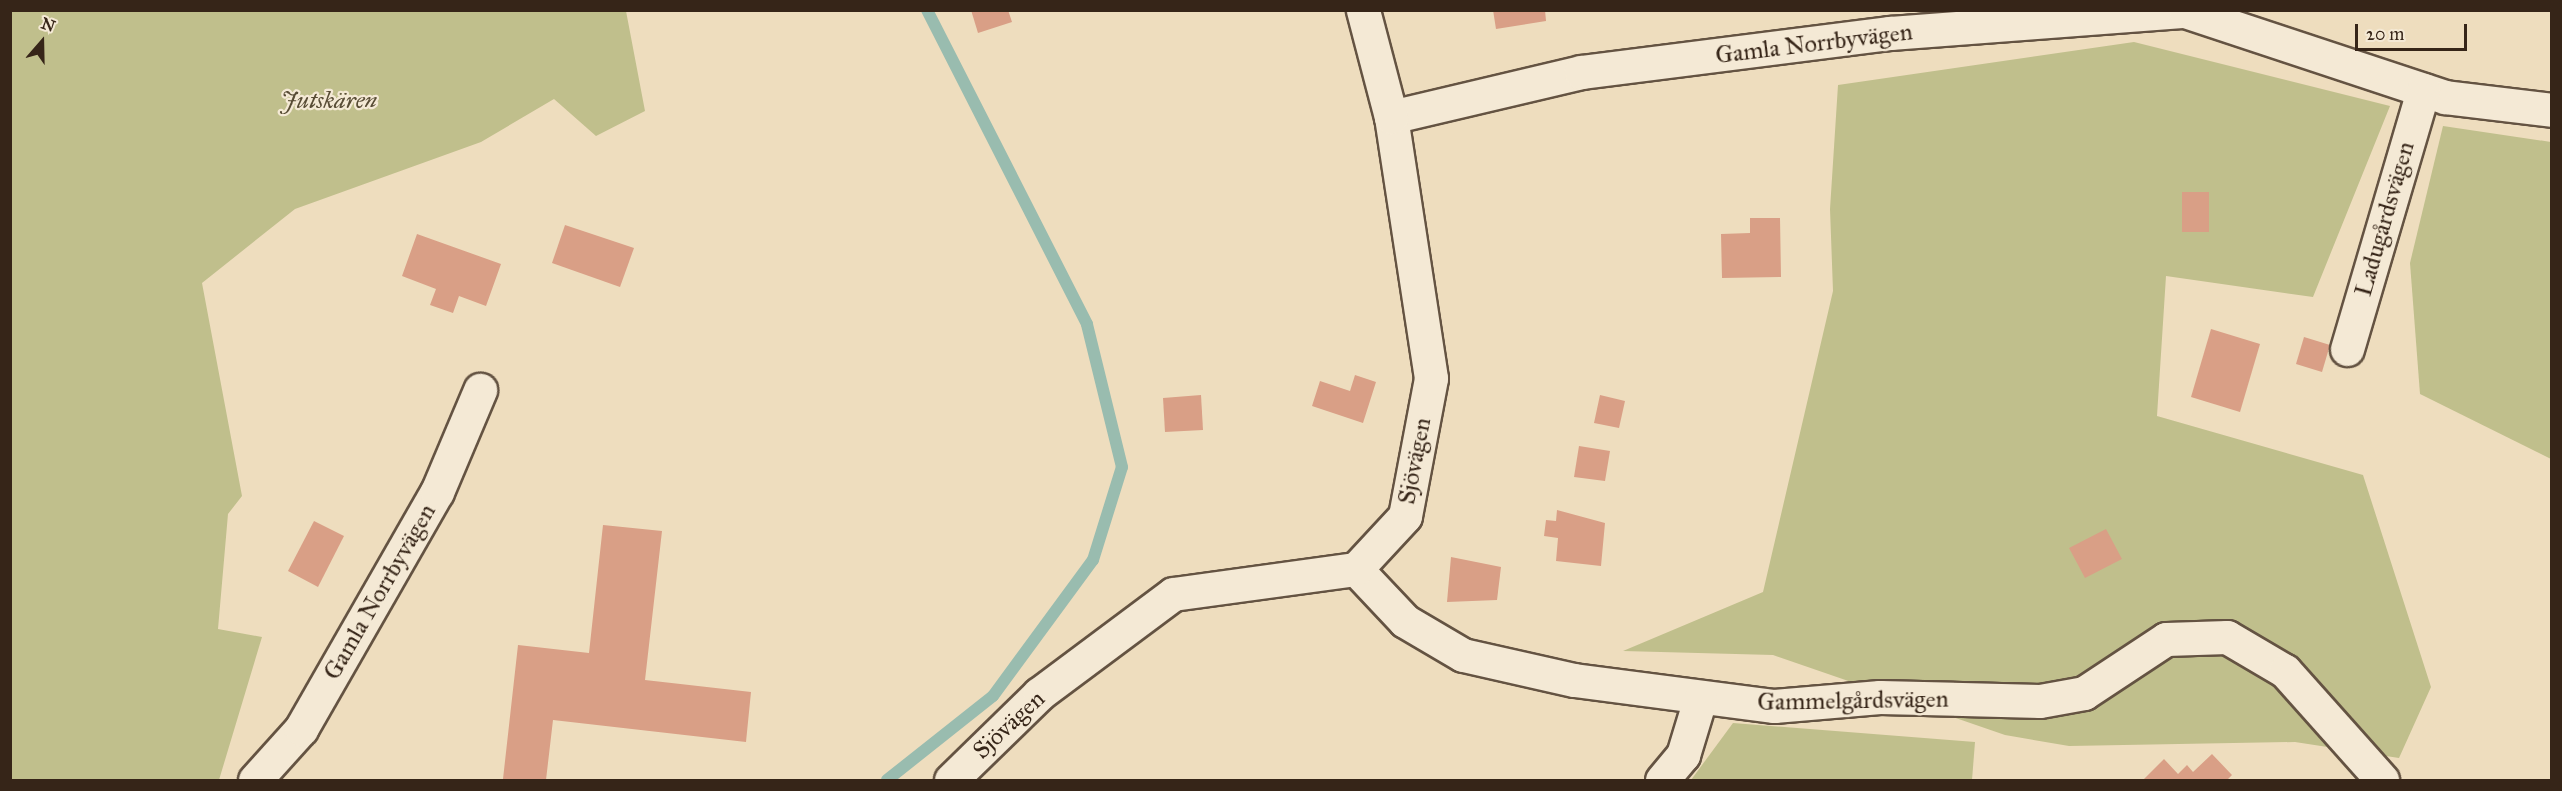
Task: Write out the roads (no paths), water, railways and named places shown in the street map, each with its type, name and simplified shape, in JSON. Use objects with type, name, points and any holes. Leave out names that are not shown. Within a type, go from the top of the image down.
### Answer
[{"type":"street","name":"Sjövägen","points":[[951,780],[1040,694],[1173,594],[1356,569],[1405,516],[1431,378],[1391,117],[1363,10]]},
{"type":"street","name":"Gamla Norrbyvägen","points":[[1391,117],[1581,72],[1890,33],[2185,11],[2423,90],[2552,110]]},
{"type":"street","name":"Ladugårdsvägen","points":[[2347,349],[2423,90]]},
{"type":"street","name":"Gamla Norrbyvägen","points":[[255,780],[307,719],[437,492],[480,390]]},
{"type":"street","name":"Gammelgårdsvägen","points":[[1356,569],[1405,621],[1463,655],[1574,680],[1700,699],[1774,706],[1880,697],[2040,701],[2084,693],[2166,639],[2227,637],[2285,671],[2382,780]]},
{"type":"street","points":[[1662,780],[1683,755],[1700,699]]},
{"type":"waterway","points":[[887,780],[993,696],[1093,560],[1122,467],[1087,324],[927,10]]},
{"type":"park label","name":"Jutskären","points":[[329,101]]}]
